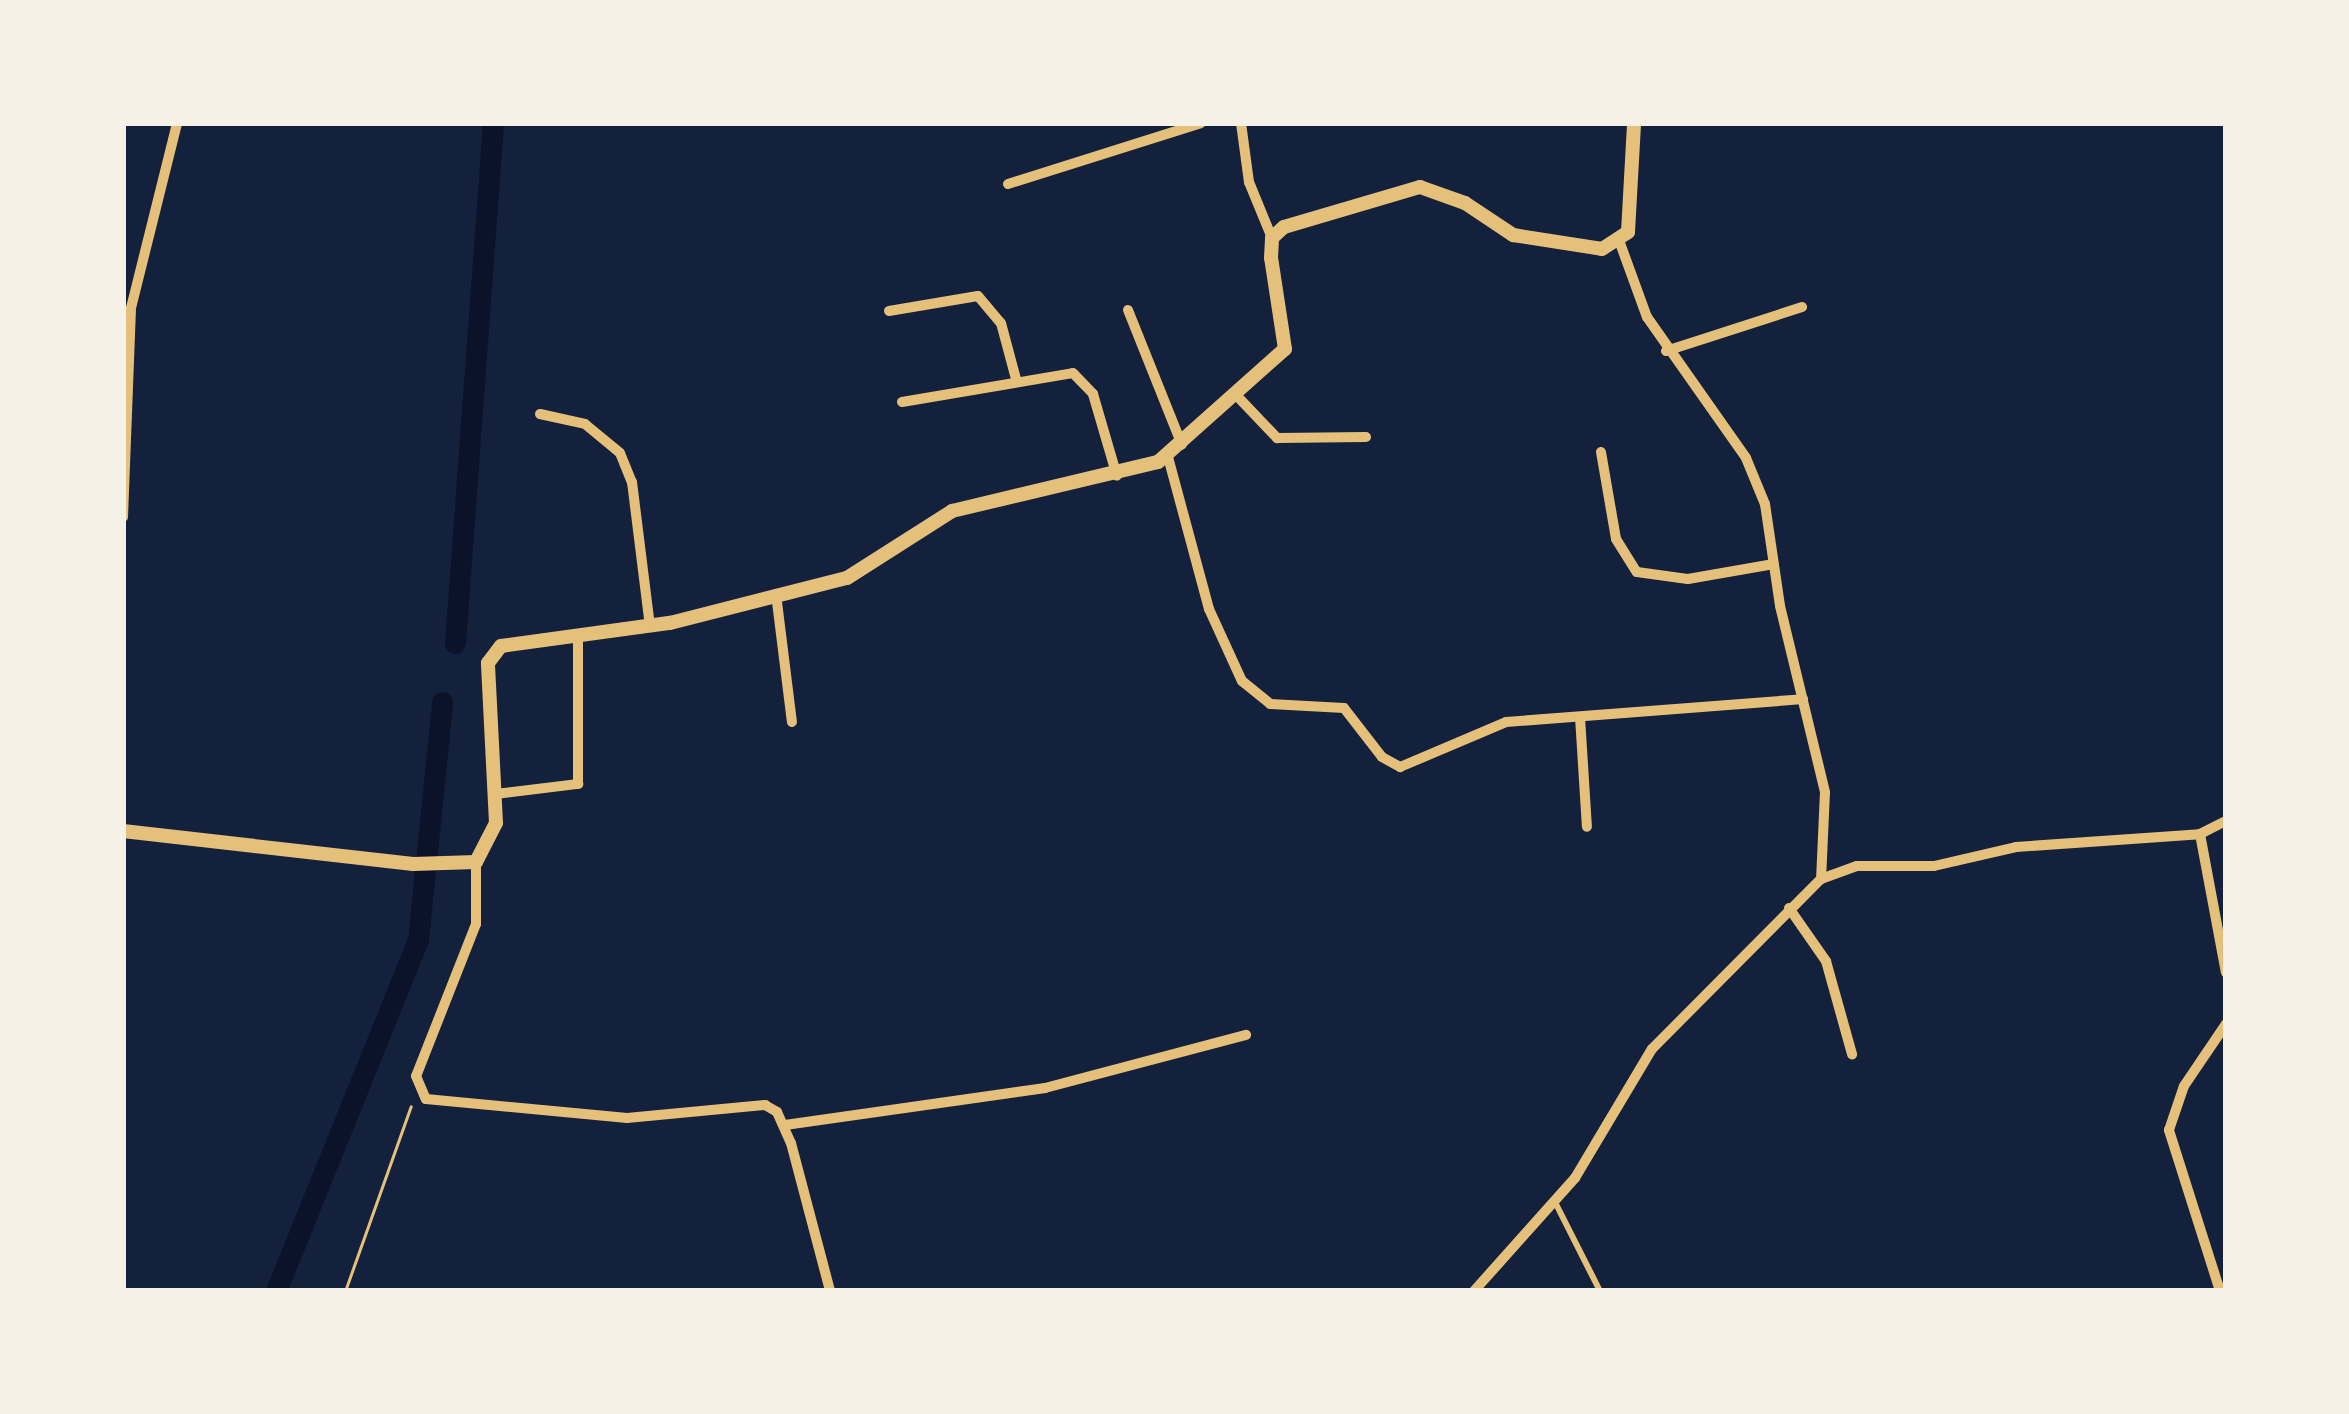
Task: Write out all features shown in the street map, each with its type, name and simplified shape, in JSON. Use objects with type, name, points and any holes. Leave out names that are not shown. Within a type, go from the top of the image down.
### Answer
[{"type":"street","points":[[123,517],[131,308],[177,123]]},
{"type":"street","points":[[1009,184],[1201,123]]},
{"type":"street","points":[[123,831],[413,864],[468,863],[493,841],[491,653],[512,641],[650,626],[847,578],[952,511],[1117,476],[1168,457],[1285,349],[1272,238],[1249,182],[1241,123]]},
{"type":"street","points":[[1634,123],[1632,218],[1620,243],[1666,351],[1746,458],[1765,504],[1826,793],[1821,879]]},
{"type":"street","points":[[1272,238],[1294,221],[1420,187],[1548,247],[1620,243]]},
{"type":"street","points":[[889,311],[978,296],[1001,323],[1016,379]]},
{"type":"street","points":[[1666,351],[1802,307]]},
{"type":"street","points":[[1128,310],[1182,445]]},
{"type":"street","points":[[902,402],[1016,379],[1082,377],[1117,476]]},
{"type":"street","points":[[1238,397],[1277,438],[1366,437]]},
{"type":"street","points":[[540,414],[585,424],[620,452],[632,482],[650,626]]},
{"type":"street","points":[[1601,452],[1616,538],[1637,572],[1688,579],[1774,564]]},
{"type":"street","points":[[1168,457],[1218,634],[1262,701],[1345,708],[1382,757],[1400,767],[1506,722],[1803,699]]},
{"type":"street","points":[[776,594],[792,722]]},
{"type":"street","points":[[496,794],[578,784],[578,635]]},
{"type":"street","points":[[1580,717],[1587,827]]},
{"type":"street","points":[[1474,1291],[1555,1202],[1652,1049],[1821,879],[1856,866],[1934,866],[2016,847],[2200,834],[2226,821]]},
{"type":"street","points":[[2200,834],[2224,930],[2226,973]]},
{"type":"street","points":[[468,863],[476,924],[416,1076],[418,1089],[442,1105],[627,1118],[751,1103],[777,1112],[830,1291]]},
{"type":"street","points":[[1789,908],[1826,961],[1852,1054]]},
{"type":"street","points":[[2220,1291],[2169,1130],[2184,1086],[2226,1024]]},
{"type":"street","points":[[784,1125],[1045,1088],[1246,1035]]},
{"type":"lane","points":[[1555,1202],[1600,1291]]},
{"type":"path","points":[[345,1291],[418,1089]]},
{"type":"waterway","points":[[455,643],[493,123]]},
{"type":"waterway","points":[[276,1291],[418,940],[442,702]]}]
